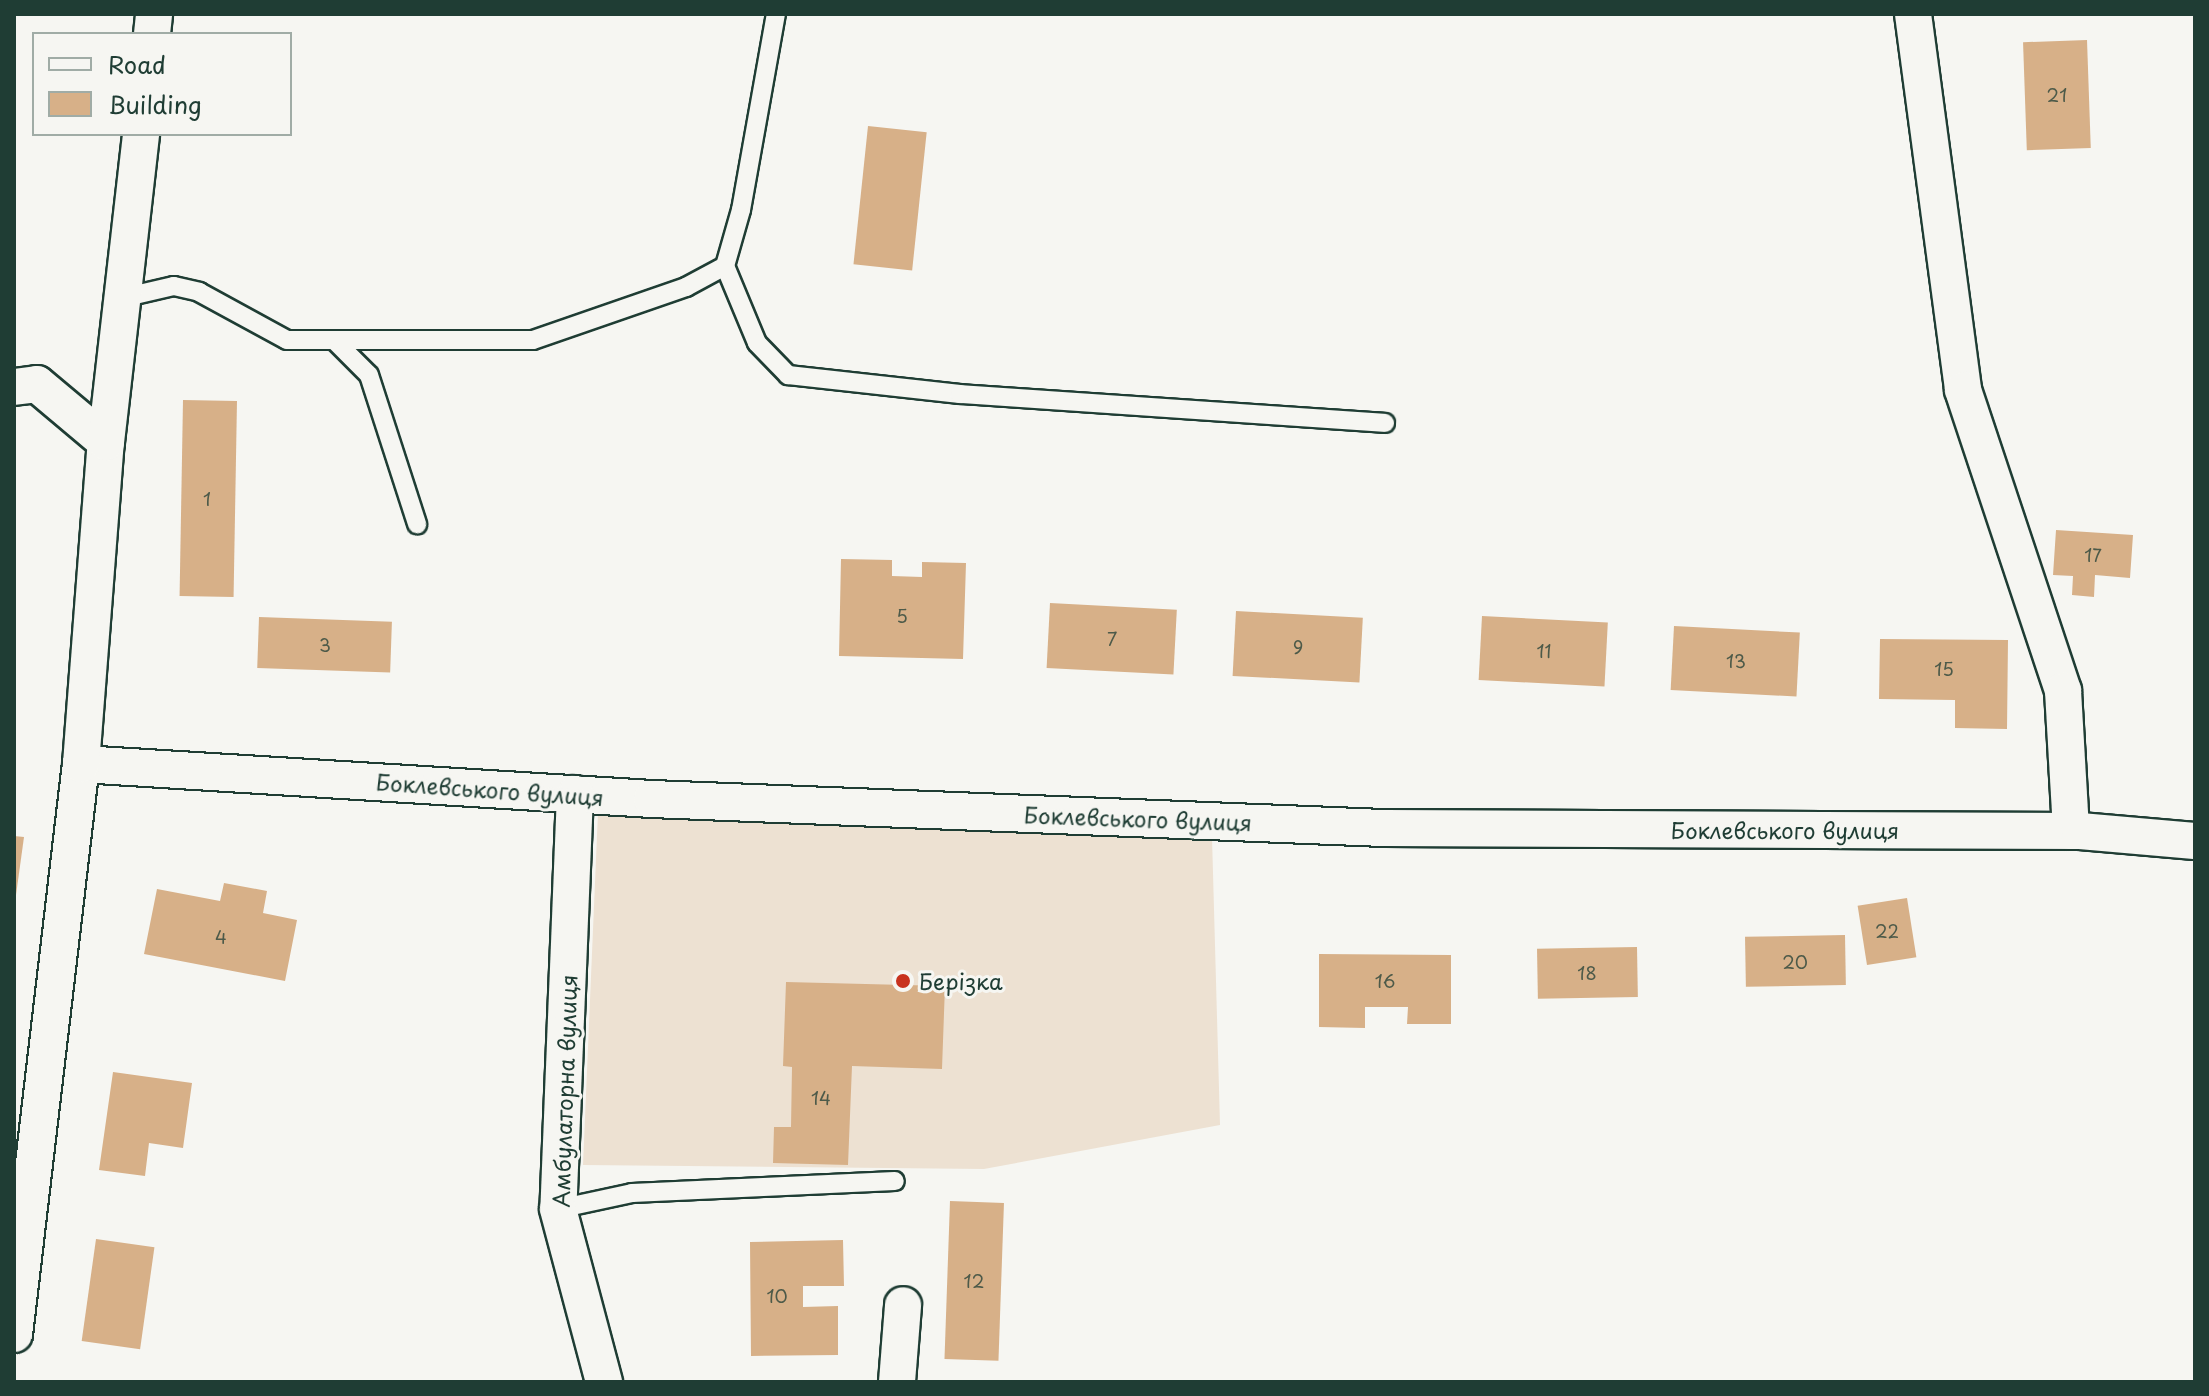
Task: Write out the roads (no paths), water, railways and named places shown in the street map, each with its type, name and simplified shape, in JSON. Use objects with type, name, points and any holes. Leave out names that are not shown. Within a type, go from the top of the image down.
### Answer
[{"type":"street","points":[[1913,14],[1963,390],[2063,691],[2071,831]]},
{"type":"street","points":[[14,1334],[81,764],[106,442],[141,136]]},
{"type":"street","points":[[14,387],[37,384],[106,442]]},
{"type":"street","name":"Боклевського вулиця","points":[[81,764],[575,794],[1385,828],[2071,831],[2195,841]]},
{"type":"street","name":"Амбулаторна вулиця","points":[[575,794],[558,1209],[604,1382]]},
{"type":"street","points":[[897,1382],[903,1305]]},
{"type":"lane","points":[[776,14],[741,210],[725,266],[757,343],[788,375],[960,394],[1385,423]]},
{"type":"lane","points":[[122,298],[174,286],[199,292],[287,340],[533,340],[686,287],[725,266]]},
{"type":"lane","points":[[334,340],[369,375],[417,524]]},
{"type":"lane","points":[[558,1209],[632,1193],[895,1181]]},
{"type":"place","name":"Берізка","points":[[903,981]]}]
